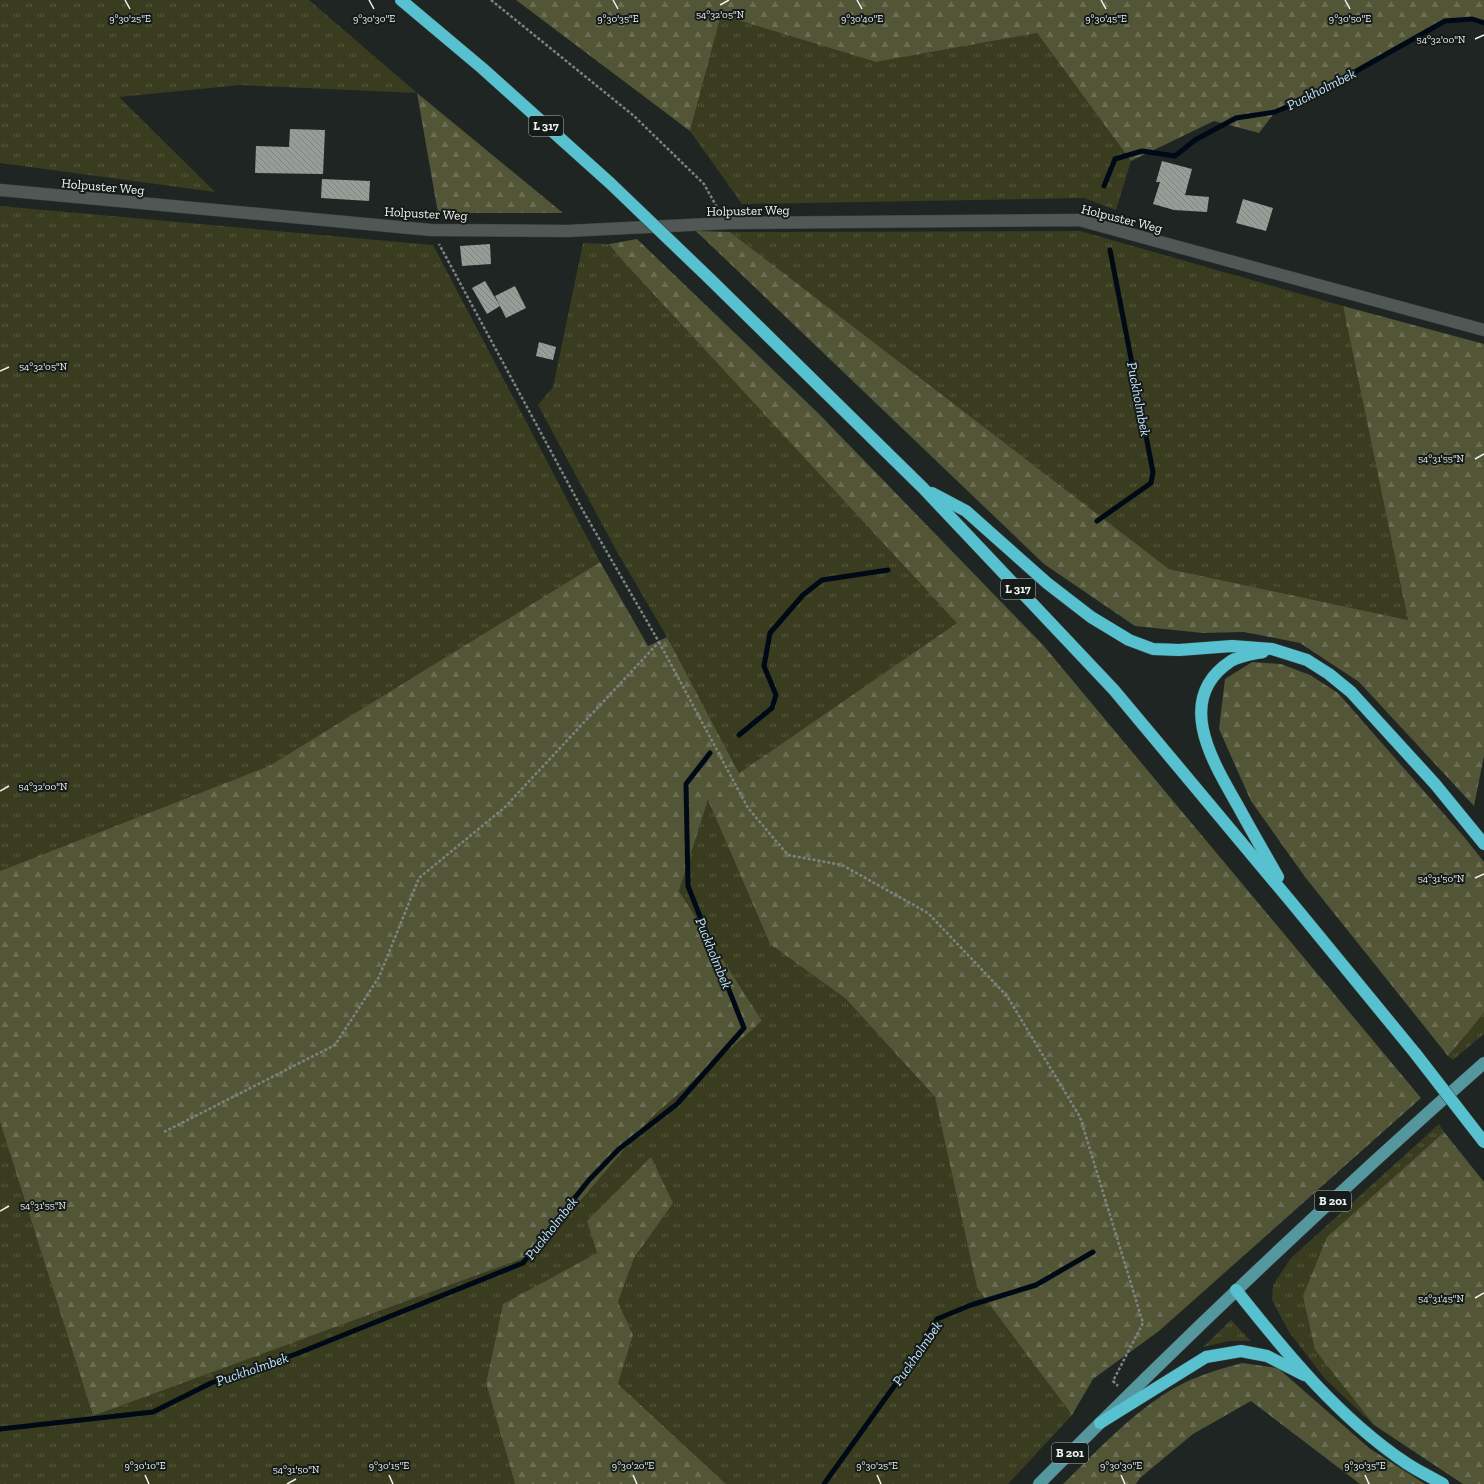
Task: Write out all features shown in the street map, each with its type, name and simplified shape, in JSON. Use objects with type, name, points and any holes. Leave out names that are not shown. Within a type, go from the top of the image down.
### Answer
[{"type":"highway","name":"L 317","points":[[401,0],[482,68],[610,184],[710,279],[923,488],[1114,690],[1292,903]]},
{"type":"highway","points":[[923,488],[966,510],[1047,583],[1091,618],[1129,640],[1153,649],[1179,650],[1232,646],[1272,649],[1307,660],[1329,674],[1351,692],[1435,784],[1484,844]]},
{"type":"highway","points":[[1272,649],[1232,660],[1215,674],[1204,691],[1201,709],[1203,733],[1212,760],[1292,903],[1415,1053],[1484,1142]]},
{"type":"highway","points":[[1236,1290],[1308,1377],[1367,1433],[1406,1463],[1443,1484]]},
{"type":"highway","points":[[1100,1423],[1206,1357],[1241,1351],[1267,1356],[1308,1377]]},
{"type":"main road","name":"B 201","points":[[1039,1484],[1236,1290],[1484,1063]]},
{"type":"street","name":"Holpuster Weg","points":[[0,190],[431,230],[567,231],[729,223],[1079,220],[1484,330]]},
{"type":"path","points":[[491,0],[634,116],[704,184],[719,212],[712,213]]},
{"type":"path","points":[[431,230],[582,509],[659,642],[748,808],[788,855],[842,865],[928,914],[1007,996],[1080,1117],[1117,1233],[1143,1323],[1113,1381],[1128,1395]]},
{"type":"path","points":[[164,1132],[335,1045],[379,977],[419,878],[504,808],[659,642]]},
{"type":"green space","points":[[0,0],[309,0],[417,93],[240,85],[119,97],[215,192],[0,163]]},
{"type":"green space","points":[[516,0],[1484,0],[1484,23],[1472,19],[1445,21],[1312,96],[1275,112],[1259,133],[1214,121],[1131,161],[1037,33],[876,62],[721,15],[690,131]]},
{"type":"green space","points":[[721,15],[876,62],[1037,33],[1131,161],[1116,210],[1084,198],[742,204],[690,131]]},
{"type":"green space","points":[[417,93],[563,213],[438,213]]},
{"type":"green space","points":[[0,206],[433,245],[600,562],[269,766],[0,871]]},
{"type":"green space","points":[[696,231],[730,232],[1169,569],[1408,620],[1343,306],[1484,344],[1484,756],[1474,806],[1359,682],[1300,643],[1244,632],[1203,633],[1135,626],[1044,564]]},
{"type":"green space","points":[[1080,231],[1343,306],[1408,620],[1169,569],[730,232]]},
{"type":"green space","points":[[637,239],[819,414],[1043,645],[1421,1098],[1159,1331],[1093,1379],[1072,1415],[977,1288],[935,1097],[846,999],[770,944],[708,800],[679,891],[762,1021],[651,1118],[535,1254],[93,1416],[0,1122],[0,871],[269,766],[600,562],[648,646],[667,637],[739,773],[957,623],[622,260],[609,244]]},
{"type":"green space","points":[[583,243],[609,244],[622,260],[958,623],[739,773],[667,637],[616,550],[538,405],[553,387]]},
{"type":"green space","points":[[1252,662],[1281,664],[1310,675],[1338,693],[1465,838],[1484,862],[1484,1013],[1448,1056],[1305,877],[1251,801],[1219,729],[1225,679]]},
{"type":"green space","points":[[708,800],[770,944],[846,999],[935,1097],[977,1288],[1072,1415],[1008,1484],[726,1484],[618,1384],[633,1335],[618,1302],[634,1258],[672,1203],[598,1253],[503,1304],[486,1383],[515,1484],[0,1484],[0,1122],[93,1416],[535,1254],[651,1118],[762,1021],[679,891]]},
{"type":"green space","points":[[1484,1013],[1484,1034],[1453,1060],[1448,1056]]},
{"type":"green space","points":[[1439,1124],[1444,1132],[1327,1237],[1315,1350],[1374,1425],[1325,1379],[1289,1332],[1272,1300],[1273,1285],[1291,1258]]},
{"type":"green space","points":[[1444,1132],[1484,1182],[1484,1484],[1463,1484],[1374,1425],[1315,1350],[1303,1296],[1327,1237]]},
{"type":"green space","points":[[651,1157],[673,1203],[634,1258],[618,1302],[633,1335],[618,1384],[726,1484],[515,1484],[486,1383],[503,1304],[597,1253],[587,1221]]},
{"type":"green space","points":[[1231,1320],[1251,1341],[1229,1341],[1203,1347]]},
{"type":"green space","points":[[1242,1363],[1278,1368],[1369,1448],[1425,1484],[1360,1484],[1251,1401],[1193,1434],[1140,1478],[1136,1484],[1063,1484],[1125,1424],[1166,1393],[1193,1379]]},
{"type":"building","points":[[290,129],[325,130],[323,174],[255,173],[256,146],[289,147]]},
{"type":"building","points":[[1162,161],[1192,169],[1185,195],[1209,197],[1207,212],[1174,210],[1153,204],[1160,182],[1156,182]]},
{"type":"building","points":[[322,179],[370,181],[369,201],[321,198]]},
{"type":"building","points":[[1243,199],[1273,208],[1266,231],[1236,223]]},
{"type":"building","points":[[490,244],[491,264],[462,266],[460,246]]},
{"type":"building","points":[[485,281],[500,306],[487,314],[472,288]]},
{"type":"building","points":[[515,286],[526,308],[506,318],[495,296]]},
{"type":"building","points":[[539,342],[556,347],[553,360],[536,356]]},
{"type":"waterway","name":"Puckholmbek","points":[[1104,186],[1115,159],[1142,151],[1175,156],[1195,140],[1236,118],[1275,112],[1312,96],[1445,21],[1472,19],[1484,23]]},
{"type":"waterway","name":"Puckholmbek","points":[[1097,521],[1151,483],[1153,472],[1110,250]]},
{"type":"waterway","name":"Puckholmbek","points":[[739,735],[772,708],[776,695],[764,666],[770,633],[803,595],[822,580],[888,570]]},
{"type":"waterway","name":"Puckholmbek","points":[[0,1429],[153,1412],[211,1383],[296,1354],[523,1263],[589,1180],[619,1149],[677,1104],[744,1028],[688,886],[686,784],[710,753]]},
{"type":"waterway","name":"Puckholmbek","points":[[824,1484],[910,1364],[937,1319],[971,1305],[1036,1285],[1093,1252]]}]
